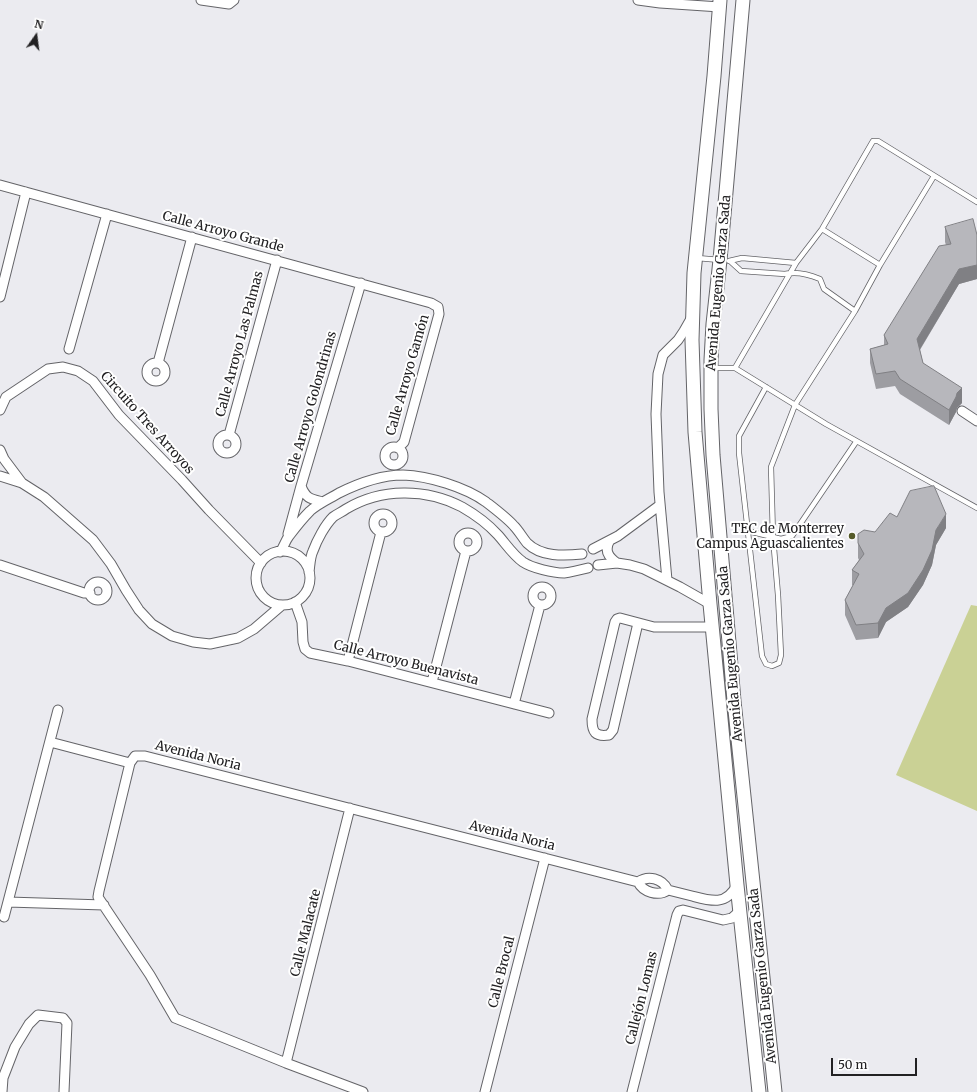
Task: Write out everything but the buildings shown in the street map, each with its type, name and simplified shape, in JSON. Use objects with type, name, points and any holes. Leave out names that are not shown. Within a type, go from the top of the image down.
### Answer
[{"type":"main road","name":"Avenida Eugenio Garza Sada","points":[[743,0],[725,260],[713,324],[711,410],[713,455],[734,701],[775,1092]]},
{"type":"main road","name":"Avenida Eugenio Garza Sada","points":[[720,3],[692,315],[695,432],[737,885],[759,1092]]},
{"type":"street","points":[[201,0],[229,4],[234,0]]},
{"type":"street","points":[[638,0],[660,3],[720,3]]},
{"type":"street","name":"Calle Arroyo Grande","points":[[0,185],[361,283],[432,303],[438,307]]},
{"type":"street","points":[[0,297],[26,192]]},
{"type":"street","points":[[69,349],[107,214]]},
{"type":"street","points":[[158,363],[192,237]]},
{"type":"street","name":"Calle Arroyo Las Palmas","points":[[229,435],[277,260]]},
{"type":"street","name":"Calle Arroyo Golondrinas","points":[[288,538],[301,486],[361,283]]},
{"type":"street","name":"Calle Arroyo Gamón","points":[[398,448],[404,442],[439,314],[438,307]]},
{"type":"street","points":[[667,580],[660,505],[656,414],[658,374],[662,355],[678,340],[692,315]]},
{"type":"street","name":"Circuito Tres Arroyos","points":[[6,397],[48,368],[63,367],[78,371],[93,381],[119,415],[260,563]]},
{"type":"street","points":[[0,390],[6,397],[0,410]]},
{"type":"street","points":[[962,411],[977,421]]},
{"type":"street","points":[[0,450],[4,459],[22,483]]},
{"type":"street","points":[[280,552],[288,538],[310,511],[323,502],[345,490],[376,479],[402,475],[429,478],[458,487],[485,502],[513,525],[528,544],[540,551],[555,555],[569,556],[582,554]]},
{"type":"street","points":[[0,476],[22,483],[44,497],[93,540],[111,564],[140,610],[152,624],[172,636],[193,642],[210,644],[238,638],[254,629],[282,605]]},
{"type":"street","points":[[301,486],[304,493],[310,498],[323,502]]},
{"type":"street","points":[[309,572],[305,563],[293,554],[284,552],[275,553],[260,563],[256,576],[257,585],[260,593],[266,600],[275,604],[292,604],[305,594],[309,585],[312,552],[321,533],[333,517],[358,502],[390,493],[414,492],[438,498],[462,507],[484,521],[523,562],[545,570],[564,573],[588,568]]},
{"type":"street","points":[[593,550],[618,536],[660,505]]},
{"type":"street","points":[[348,661],[381,532]]},
{"type":"street","points":[[610,540],[606,549],[610,559],[617,563]]},
{"type":"street","points":[[432,682],[466,551]]},
{"type":"street","points":[[598,565],[617,563],[644,569],[690,592],[710,604]]},
{"type":"street","points":[[0,565],[84,593],[90,593]]},
{"type":"street","name":"Calle Arroyo Buenavista","points":[[295,602],[302,622],[303,642],[305,649],[310,653],[348,661],[549,712]]},
{"type":"street","points":[[514,704],[540,605]]},
{"type":"street","points":[[638,623],[613,730],[608,735],[601,736],[596,733],[592,727],[592,719],[615,622],[617,619],[620,618],[654,627],[712,627]]},
{"type":"street","points":[[4,917],[58,710]]},
{"type":"street","points":[[50,742],[130,762],[98,891],[98,897],[150,976],[175,1018],[286,1063],[363,1092]]},
{"type":"street","name":"Avenida Noria","points":[[130,762],[135,756],[145,756],[638,882],[644,890],[648,892],[661,893],[668,890],[710,901],[716,901],[721,900],[731,894],[737,885]]},
{"type":"street","name":"Calle Malacate","points":[[286,1063],[350,808]]},
{"type":"street","name":"Calle Brocal","points":[[485,1092],[545,858]]},
{"type":"street","name":"Avenida Noria","points":[[638,882],[642,879],[652,878],[664,883],[668,890]]},
{"type":"street","points":[[8,902],[104,905]]},
{"type":"street","name":"Callejón Lomas","points":[[632,1092],[679,911],[683,910],[723,920],[732,918],[740,911]]},
{"type":"street","points":[[2,1092],[3,1078],[15,1047],[29,1024],[38,1015],[63,1018],[67,1023],[64,1092]]},
{"type":"lane","points":[[735,368],[790,273],[822,229],[873,141],[878,141],[977,202]]},
{"type":"lane","points":[[766,387],[739,436],[739,453],[762,656],[766,664],[772,666],[779,663],[781,655],[778,595],[772,537],[771,467],[795,405],[855,311],[880,265],[934,176]]},
{"type":"lane","points":[[822,229],[880,265]]},
{"type":"lane","points":[[696,258],[725,260],[742,258],[796,264]]},
{"type":"lane","points":[[725,260],[741,271],[807,274],[820,279],[824,289],[855,311]]},
{"type":"lane","points":[[711,368],[735,368],[856,442],[977,508]]},
{"type":"lane","points":[[748,531],[781,539],[792,536],[856,442]]},
{"type":"green space","points":[[971,605],[977,606],[977,811],[896,775]]},
{"type":"place","name":"TEC de Monterrey Campus Aguascalientes","points":[[852,536]]}]
